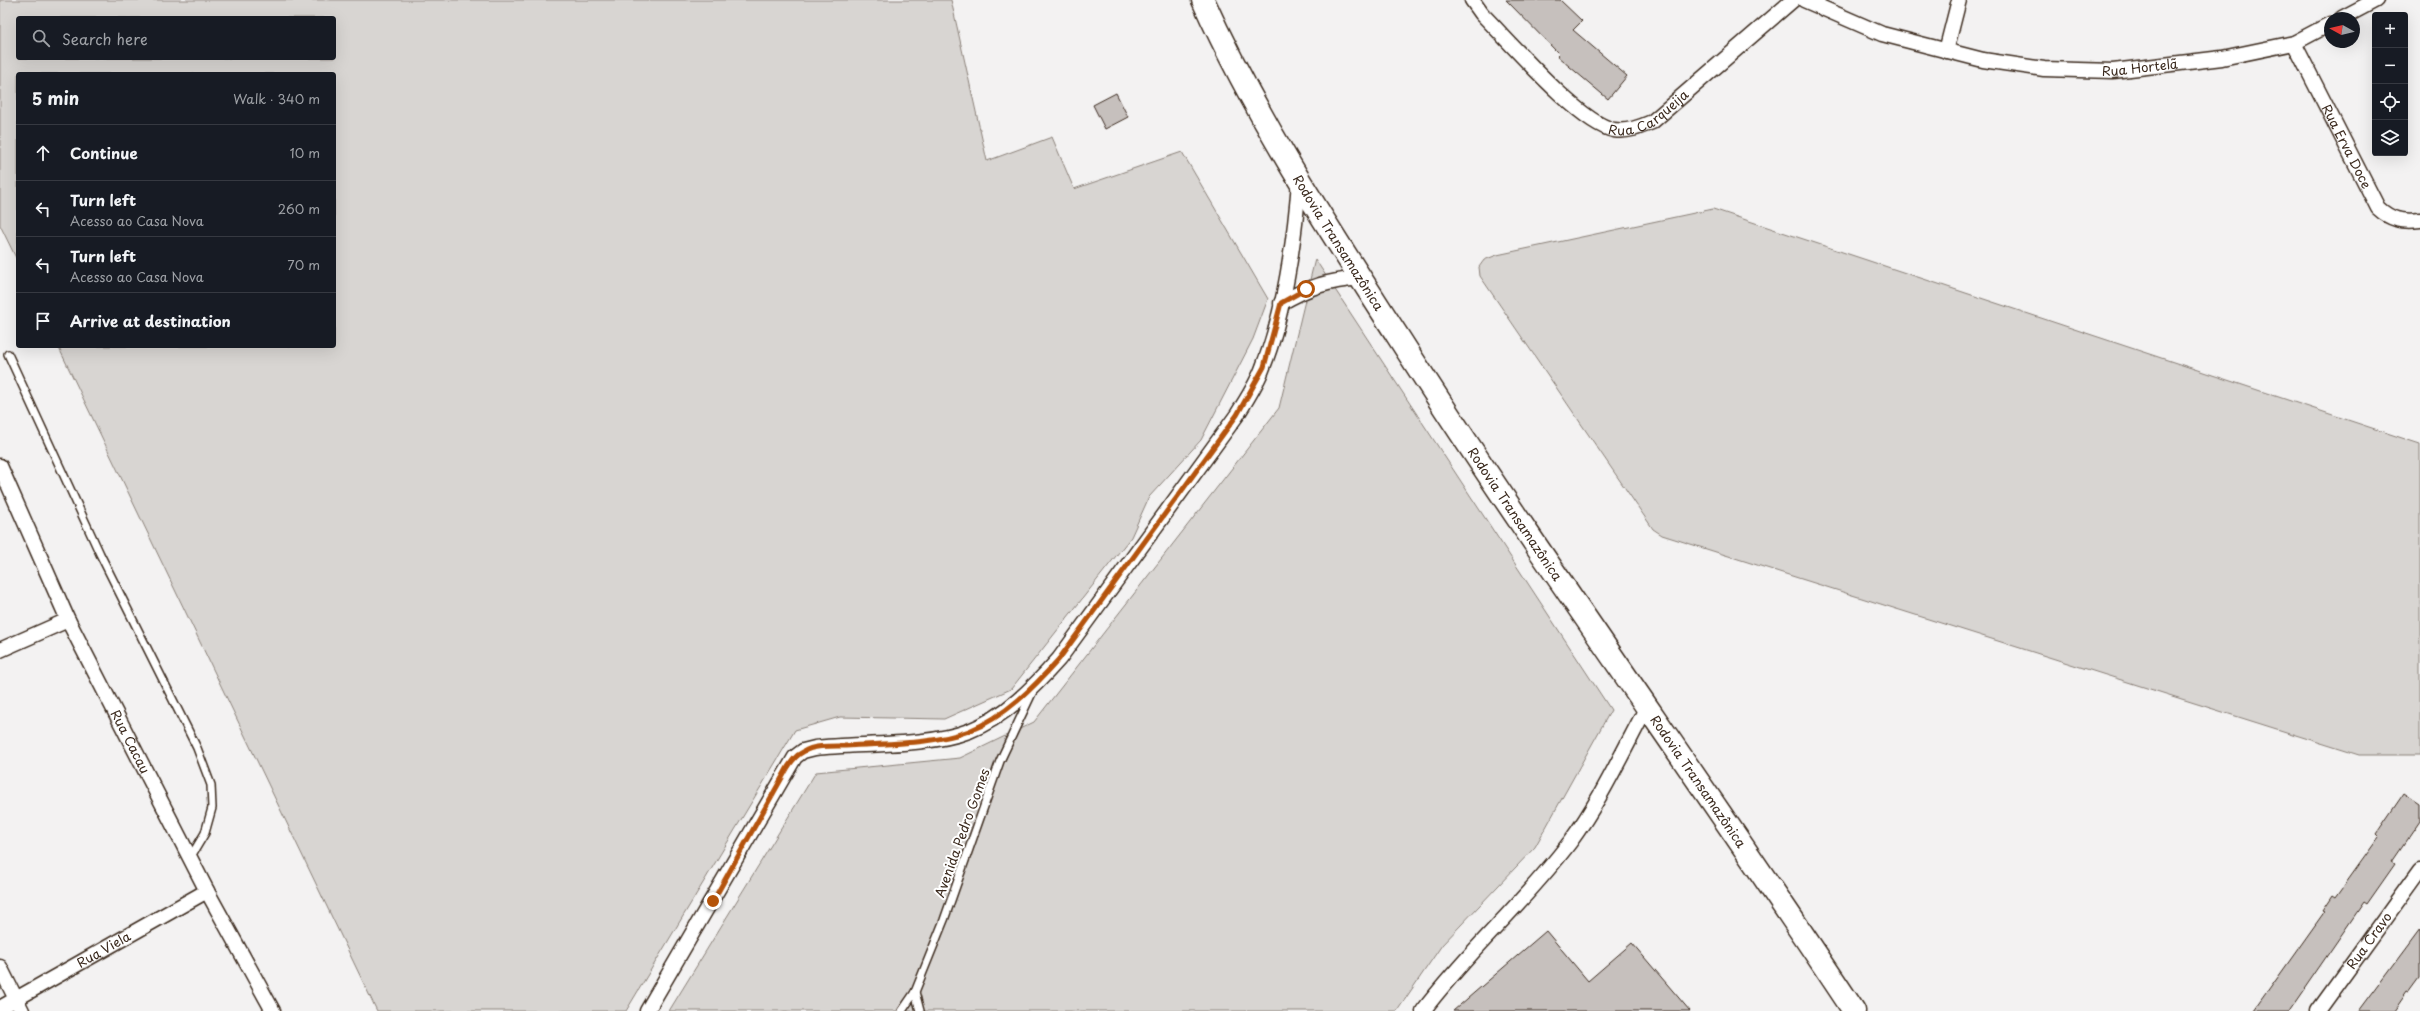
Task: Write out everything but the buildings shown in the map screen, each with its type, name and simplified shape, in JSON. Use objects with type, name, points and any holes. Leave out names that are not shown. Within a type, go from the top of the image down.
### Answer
[{"type":"highway","name":"Rodovia Transamazônica","points":[[1204,1],[1241,79],[1299,182],[1474,455],[1648,706],[1854,1011]]},
{"type":"street","name":"Rua Carqueija","points":[[1472,0],[1482,14],[1584,115],[1599,124],[1621,130],[1634,130],[1652,122],[1793,0]]},
{"type":"street","name":"Rua Hortelã","points":[[1804,0],[1882,34],[1984,60],[2044,69],[2112,71],[2222,58],[2294,43],[2324,27]]},
{"type":"street","points":[[1946,51],[1959,0]]},
{"type":"street","points":[[2353,12],[2376,0]]},
{"type":"street","name":"Rua Erva Doce","points":[[2294,43],[2378,208],[2388,217],[2403,221],[2420,220]]},
{"type":"street","points":[[648,1011],[795,757],[803,751],[814,748],[944,737],[969,730],[997,716],[1037,684],[1059,659],[1237,415],[1264,367],[1281,303],[1298,206],[1299,182]]},
{"type":"street","points":[[1281,303],[1306,289],[1334,281],[1361,278]]},
{"type":"street","name":"Rua Cacau","points":[[0,466],[68,620],[207,891],[273,1011]]},
{"type":"street","points":[[0,650],[68,620]]},
{"type":"street","points":[[1423,1011],[1452,974],[1540,879],[1570,841],[1590,810],[1648,706]]},
{"type":"street","name":"Rua Cravo","points":[[2318,1011],[2420,870]]},
{"type":"street","name":"Rua Viela","points":[[0,1008],[19,1005],[207,891]]},
{"type":"street","points":[[0,967],[19,1005]]},
{"type":"lane","points":[[8,354],[100,554],[196,748],[211,785],[212,808],[205,833],[190,858]]},
{"type":"lane","name":"Avenida Pedro Gomes","points":[[902,1011],[915,992],[944,920],[1000,761],[1037,684]]},
{"type":"lane","points":[[915,992],[920,1011]]},
{"type":"shaded area","points":[[0,0],[951,0],[987,161],[1052,137],[1074,189],[1182,152],[1268,299],[1253,339],[1201,440],[1149,497],[1131,537],[1011,689],[944,719],[840,717],[795,730],[626,1011],[377,1011],[59,348],[336,348],[336,72],[16,72],[16,258],[0,225]]},
{"type":"shaded area","points":[[1713,209],[2420,444],[2420,755],[2359,755],[1662,535],[1653,529],[1480,276],[1479,267],[1484,260],[1497,255]]},
{"type":"shaded area","points":[[1315,259],[1611,710],[1535,847],[1442,945],[1397,1011],[669,1011],[816,772],[960,758],[1034,722],[1279,408]]},
{"type":"route","points":[[713,901],[788,767],[795,757],[803,751],[814,748],[944,737],[969,730],[997,716],[1037,684],[1059,659],[1237,415],[1264,367],[1281,303],[1306,289]]}]
